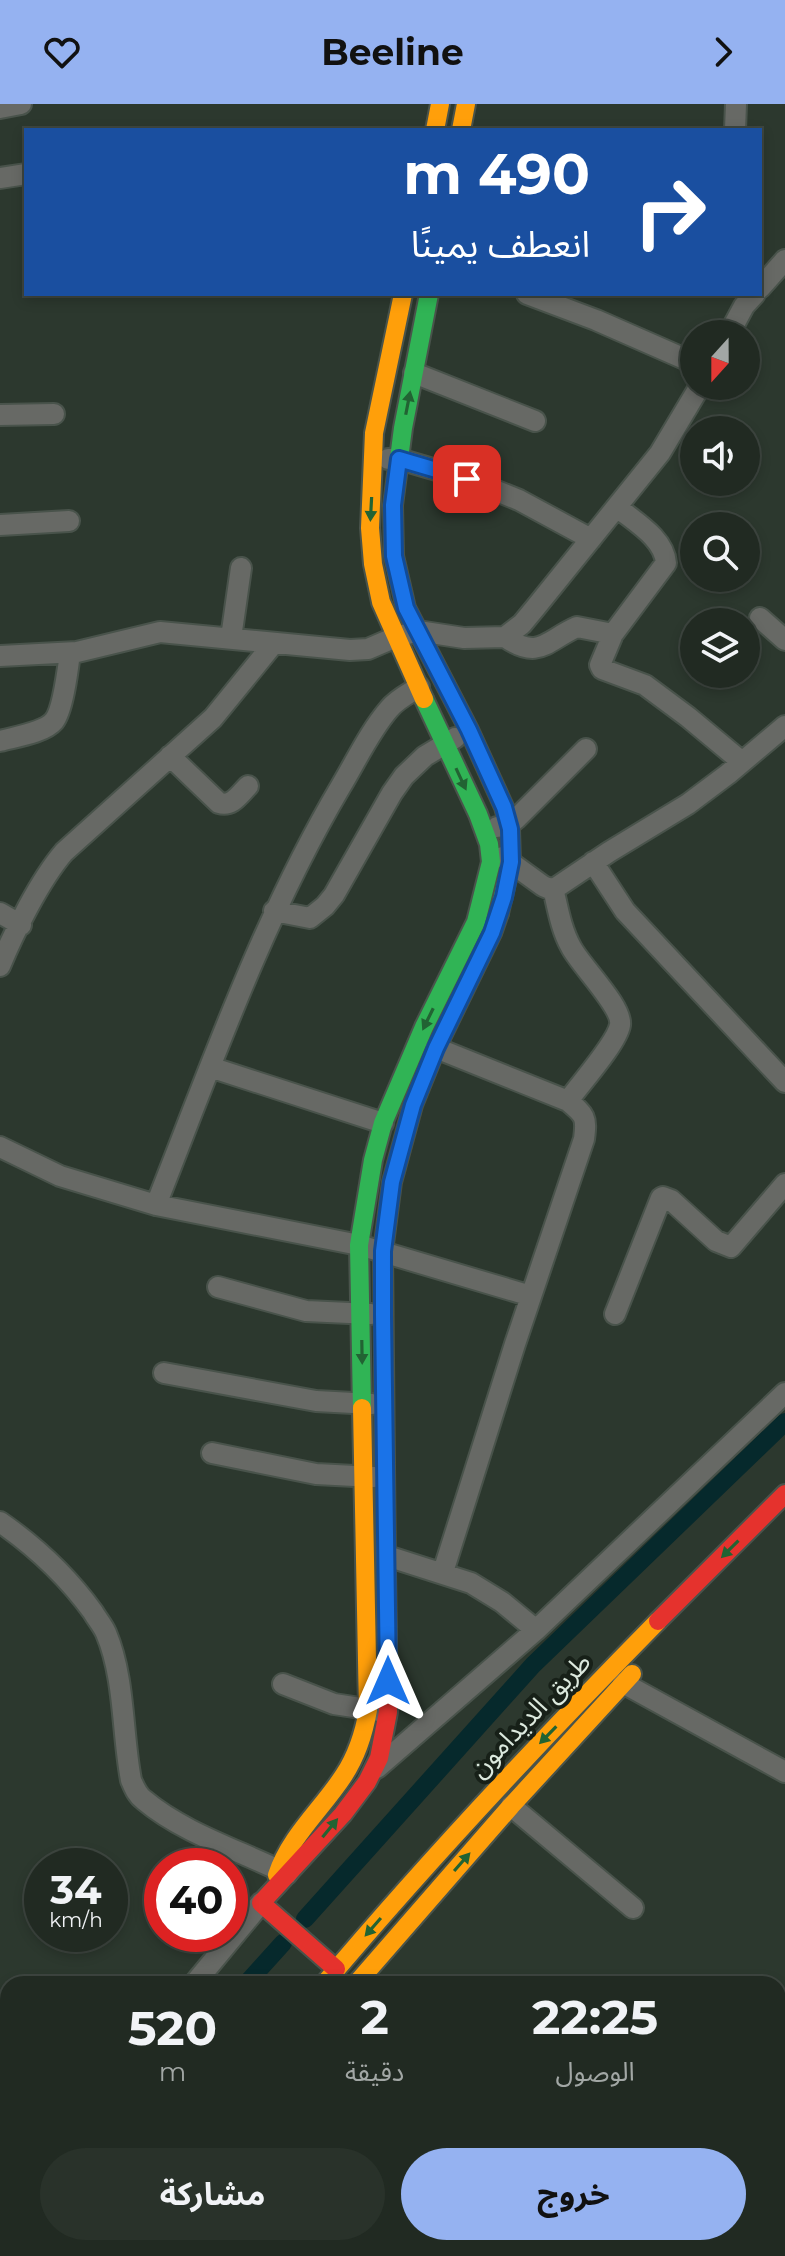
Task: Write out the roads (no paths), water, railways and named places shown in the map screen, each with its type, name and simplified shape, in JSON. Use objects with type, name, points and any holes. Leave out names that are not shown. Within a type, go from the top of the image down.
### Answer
[{"type":"street","points":[[0,108],[21,104]]},
{"type":"street","points":[[435,128],[440,104]]},
{"type":"street","points":[[461,128],[466,104]]},
{"type":"street","points":[[735,128],[736,104]]},
{"type":"street","points":[[0,178],[24,174]]},
{"type":"street","points":[[762,284],[774,263]]},
{"type":"street","points":[[374,1771],[384,1743],[378,1711],[363,1478],[359,1245],[373,1160],[383,1123],[424,1027],[476,922],[489,873],[487,840],[381,602],[373,564],[370,528],[374,433],[403,296]]},
{"type":"street","points":[[280,1876],[288,1847],[358,1752],[366,1726],[378,1711],[387,1556],[383,1251],[392,1182],[413,1105],[436,1048],[492,933],[511,862],[509,825],[494,783],[406,608],[394,556],[393,505],[399,459],[429,296]]},
{"type":"street","points":[[532,296],[680,357]]},
{"type":"street","points":[[736,320],[753,296]]},
{"type":"street","points":[[414,373],[535,421]]},
{"type":"street","points":[[505,637],[522,624],[660,453],[692,400]]},
{"type":"street","points":[[0,415],[54,414]]},
{"type":"street","points":[[373,458],[399,459],[480,484],[519,500],[591,539]]},
{"type":"street","points":[[617,507],[660,545],[666,563],[613,634],[600,665],[602,669],[645,685],[742,762]]},
{"type":"street","points":[[0,525],[69,521]]},
{"type":"street","points":[[231,638],[241,568]]},
{"type":"street","points":[[760,618],[785,640]]},
{"type":"street","points":[[0,656],[70,653],[160,632],[350,650],[368,649],[418,631],[464,638],[505,637],[530,649],[546,647],[577,627],[613,634]]},
{"type":"street","points":[[0,966],[46,877],[64,852],[219,711],[274,643]]},
{"type":"street","points":[[0,741],[38,731],[54,722],[70,653]]},
{"type":"street","points":[[156,1205],[274,911],[318,825],[378,725],[390,707],[419,687]]},
{"type":"street","points":[[487,840],[543,886],[553,888],[671,815],[785,726]]},
{"type":"street","points":[[274,911],[310,918],[325,906],[404,776],[425,756],[469,730]]},
{"type":"street","points":[[487,840],[509,825],[586,749]]},
{"type":"street","points":[[170,756],[219,803],[225,805],[233,802],[248,786]]},
{"type":"street","points":[[593,862],[625,911],[785,1082]]},
{"type":"street","points":[[553,888],[571,948],[601,987],[621,1022],[614,1040],[568,1101]]},
{"type":"street","points":[[0,913],[21,925]]},
{"type":"street","points":[[436,1048],[568,1101],[582,1113],[586,1123],[584,1139],[443,1572]]},
{"type":"street","points":[[210,1067],[383,1123]]},
{"type":"street","points":[[0,1147],[60,1176],[156,1205],[359,1245],[531,1296]]},
{"type":"street","points":[[615,1314],[661,1198],[671,1200],[716,1241],[731,1247],[785,1184]]},
{"type":"street","points":[[218,1287],[306,1311],[383,1315]]},
{"type":"street","points":[[164,1373],[299,1398],[384,1405]]},
{"type":"street","points":[[201,1976],[280,1876],[313,1848],[374,1771],[536,1630],[785,1393]]},
{"type":"street","points":[[212,1453],[316,1474],[386,1477]]},
{"type":"street","name":"طريق الديدامون","points":[[364,1976],[511,1806],[648,1657],[666,1625],[785,1494]]},
{"type":"street","name":"طريق الديدامون","points":[[330,1976],[477,1807],[666,1625],[785,1519]]},
{"type":"street","points":[[0,1522],[57,1569],[106,1631],[120,1691],[134,1789],[142,1799],[200,1834],[280,1876]]},
{"type":"street","points":[[387,1556],[443,1572],[486,1591],[536,1630]]},
{"type":"street","points":[[623,1683],[785,1772]]},
{"type":"street","points":[[283,1684],[334,1704],[378,1711]]},
{"type":"street","points":[[511,1806],[633,1908]]},
{"type":"street","points":[[261,1903],[336,1969]]},
{"type":"waterway","points":[[305,1919],[533,1665],[785,1422]]},
{"type":"waterway","points":[[253,1976],[283,1943]]}]
